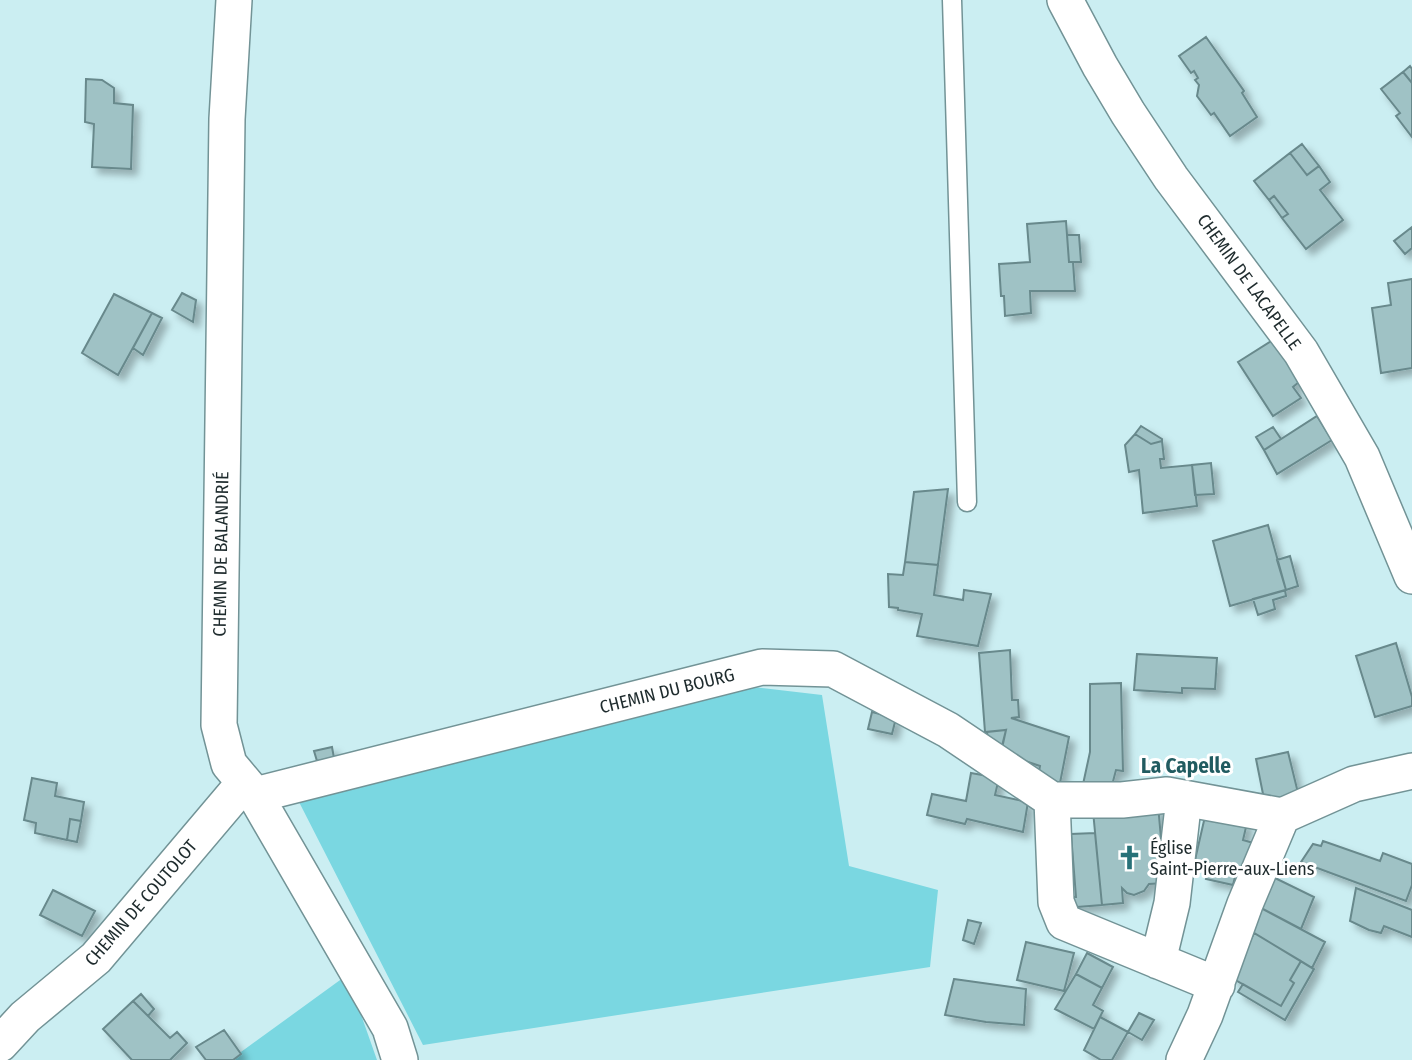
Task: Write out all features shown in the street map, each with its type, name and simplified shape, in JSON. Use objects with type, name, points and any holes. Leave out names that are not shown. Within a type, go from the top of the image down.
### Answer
[{"type":"street","name":"CHEMIN DE BALANDRIÉ","points":[[234,0],[227,119],[219,725],[229,764],[250,789],[390,1028],[400,1060]]},
{"type":"street","name":"CHEMIN DE LACAPELLE","points":[[1065,0],[1128,114],[1171,178],[1301,352],[1362,457],[1412,576]]},
{"type":"street","name":"CHEMIN DU BOURG","points":[[250,789],[762,667],[833,669],[1064,794]]},
{"type":"street","points":[[1217,985],[1063,922],[1056,902],[1064,794],[1122,800],[1167,795],[1282,816],[1354,784],[1412,771]]},
{"type":"street","name":"CHEMIN DE COUTOLOT","points":[[0,1044],[25,1017],[96,958],[250,789]]},
{"type":"street","points":[[1158,961],[1171,903],[1184,798]]},
{"type":"street","points":[[1184,1060],[1217,985],[1245,904],[1282,816]]},
{"type":"lane","points":[[953,0],[967,502]]},
{"type":"shaded area","points":[[753,687],[822,695],[849,866],[938,890],[930,967],[423,1045],[298,800]]},
{"type":"shaded area","points":[[347,975],[377,1060],[230,1060]]},
{"type":"building","points":[[1206,37],[1244,91],[1242,93],[1257,117],[1230,136],[1214,113],[1211,115],[1197,96],[1199,85],[1195,80],[1198,78],[1179,56]]},
{"type":"building","points":[[1410,66],[1412,69],[1412,83],[1403,72]]},
{"type":"building","points":[[1403,72],[1412,83],[1412,137],[1396,116],[1400,113],[1381,89]]},
{"type":"building","points":[[86,79],[102,80],[114,88],[114,103],[133,105],[131,169],[92,167],[94,124],[85,122]]},
{"type":"building","points":[[1302,144],[1319,166],[1307,175],[1290,153]]},
{"type":"building","points":[[1290,153],[1307,175],[1319,166],[1330,182],[1320,190],[1343,220],[1306,249],[1282,218],[1288,214],[1274,196],[1269,200],[1254,181]]},
{"type":"building","points":[[1274,196],[1288,214],[1282,218],[1269,200]]},
{"type":"building","points":[[1066,221],[1069,262],[1073,262],[1075,291],[1030,291],[1031,313],[1005,316],[999,264],[1030,262],[1027,224]]},
{"type":"building","points":[[1412,227],[1412,248],[1405,254],[1394,241]]},
{"type":"building","points":[[1067,235],[1079,235],[1081,262],[1069,262]]},
{"type":"building","points":[[1412,279],[1412,368],[1381,373],[1372,308],[1391,305],[1388,283]]},
{"type":"building","points":[[182,293],[196,300],[193,322],[172,310]]},
{"type":"building","points":[[114,294],[152,313],[118,375],[82,353]]},
{"type":"building","points":[[152,313],[162,318],[143,355],[133,348]]},
{"type":"building","points":[[1273,340],[1299,382],[1293,387],[1301,398],[1273,416],[1238,362]]},
{"type":"building","points":[[1317,416],[1332,440],[1277,474],[1264,450]]},
{"type":"building","points":[[1141,426],[1162,441],[1151,444],[1135,434]]},
{"type":"building","points":[[1273,427],[1281,439],[1264,450],[1256,437]]},
{"type":"building","points":[[1135,434],[1151,444],[1162,441],[1164,459],[1160,459],[1161,468],[1192,465],[1197,506],[1143,513],[1139,470],[1129,472],[1125,445]]},
{"type":"building","points":[[1211,463],[1214,494],[1195,495],[1192,465]]},
{"type":"building","points":[[948,489],[938,565],[905,562],[914,492]]},
{"type":"building","points":[[1268,525],[1286,590],[1230,606],[1213,541]]},
{"type":"building","points":[[1290,556],[1298,586],[1286,590],[1277,560]]},
{"type":"building","points":[[905,562],[938,565],[934,595],[963,600],[964,590],[991,594],[978,646],[917,636],[922,614],[889,607],[888,574],[903,575]]},
{"type":"building","points":[[1285,590],[1286,596],[1273,600],[1275,609],[1258,615],[1253,599]]},
{"type":"building","points":[[1396,643],[1412,697],[1412,706],[1375,717],[1356,656]]},
{"type":"building","points":[[1010,650],[1012,700],[1018,700],[1019,717],[1011,718],[1069,737],[1060,783],[1038,777],[1040,766],[1001,753],[1006,730],[985,732],[979,653]]},
{"type":"building","points":[[1137,654],[1217,658],[1215,689],[1182,688],[1182,693],[1134,690]]},
{"type":"building","points":[[1121,683],[1123,771],[1116,770],[1110,793],[1082,789],[1090,752],[1090,684]]},
{"type":"building","points":[[872,712],[896,718],[892,734],[868,729]]},
{"type":"building","points":[[1006,730],[1001,750],[988,741],[987,732]]},
{"type":"building","points":[[332,747],[334,758],[317,761],[314,751]]},
{"type":"building","points":[[1288,752],[1299,797],[1265,804],[1256,759]]},
{"type":"building","points":[[971,773],[999,778],[995,795],[1028,802],[1023,832],[967,819],[965,824],[927,815],[932,794],[966,801]]},
{"type":"building","points":[[32,778],[57,783],[55,796],[84,802],[81,821],[70,819],[67,840],[35,833],[36,823],[24,820]]},
{"type":"building","name":"Église Saint-Pierre-aux-Liens","points":[[1158,805],[1165,883],[1149,884],[1144,891],[1134,895],[1122,888],[1123,903],[1102,905],[1093,811]]},
{"type":"building","points":[[1206,812],[1247,823],[1243,840],[1257,844],[1249,872],[1237,869],[1233,885],[1206,879],[1210,863],[1195,860]]},
{"type":"building","points":[[70,819],[81,821],[77,842],[67,840]]},
{"type":"building","points":[[1095,833],[1102,905],[1068,906],[1068,897],[1076,897],[1071,834]]},
{"type":"building","points":[[1323,841],[1380,861],[1383,853],[1412,864],[1412,885],[1406,901],[1301,862],[1313,844],[1321,846]]},
{"type":"building","points":[[1273,877],[1314,897],[1301,929],[1261,908]]},
{"type":"building","points":[[1356,888],[1412,910],[1412,937],[1384,926],[1381,933],[1369,930],[1350,921]]},
{"type":"building","points":[[53,890],[95,911],[82,936],[40,915]]},
{"type":"building","points":[[1261,908],[1325,942],[1312,968],[1251,931]]},
{"type":"building","points":[[968,920],[981,923],[974,944],[963,940]]},
{"type":"building","points":[[1254,933],[1301,961],[1290,980],[1294,983],[1281,1006],[1232,978]]},
{"type":"building","points":[[1026,942],[1074,953],[1064,991],[1017,980]]},
{"type":"building","points":[[1087,953],[1113,967],[1102,988],[1076,974]]},
{"type":"building","points":[[1301,961],[1314,969],[1285,1020],[1238,992],[1243,984],[1281,1006],[1294,983],[1290,980]]},
{"type":"building","points":[[1076,974],[1102,988],[1093,1005],[1103,1011],[1094,1029],[1055,1009]]},
{"type":"building","points":[[954,979],[1026,989],[1024,1025],[945,1015]]},
{"type":"building","points":[[141,994],[154,1009],[148,1016],[133,1001]]},
{"type":"building","points":[[133,1001],[170,1038],[177,1032],[187,1043],[170,1060],[132,1060],[103,1029]]},
{"type":"building","points":[[1139,1013],[1154,1020],[1142,1040],[1128,1032]]},
{"type":"building","points":[[1100,1017],[1128,1032],[1112,1060],[1101,1060],[1084,1050]]},
{"type":"building","points":[[224,1030],[241,1054],[233,1060],[206,1060],[196,1047]]},
{"type":"place","name":"Église Saint-Pierre-aux-Liens","points":[[1130,858]]},
{"type":"district","name":"La Capelle","points":[[1186,766]]}]
